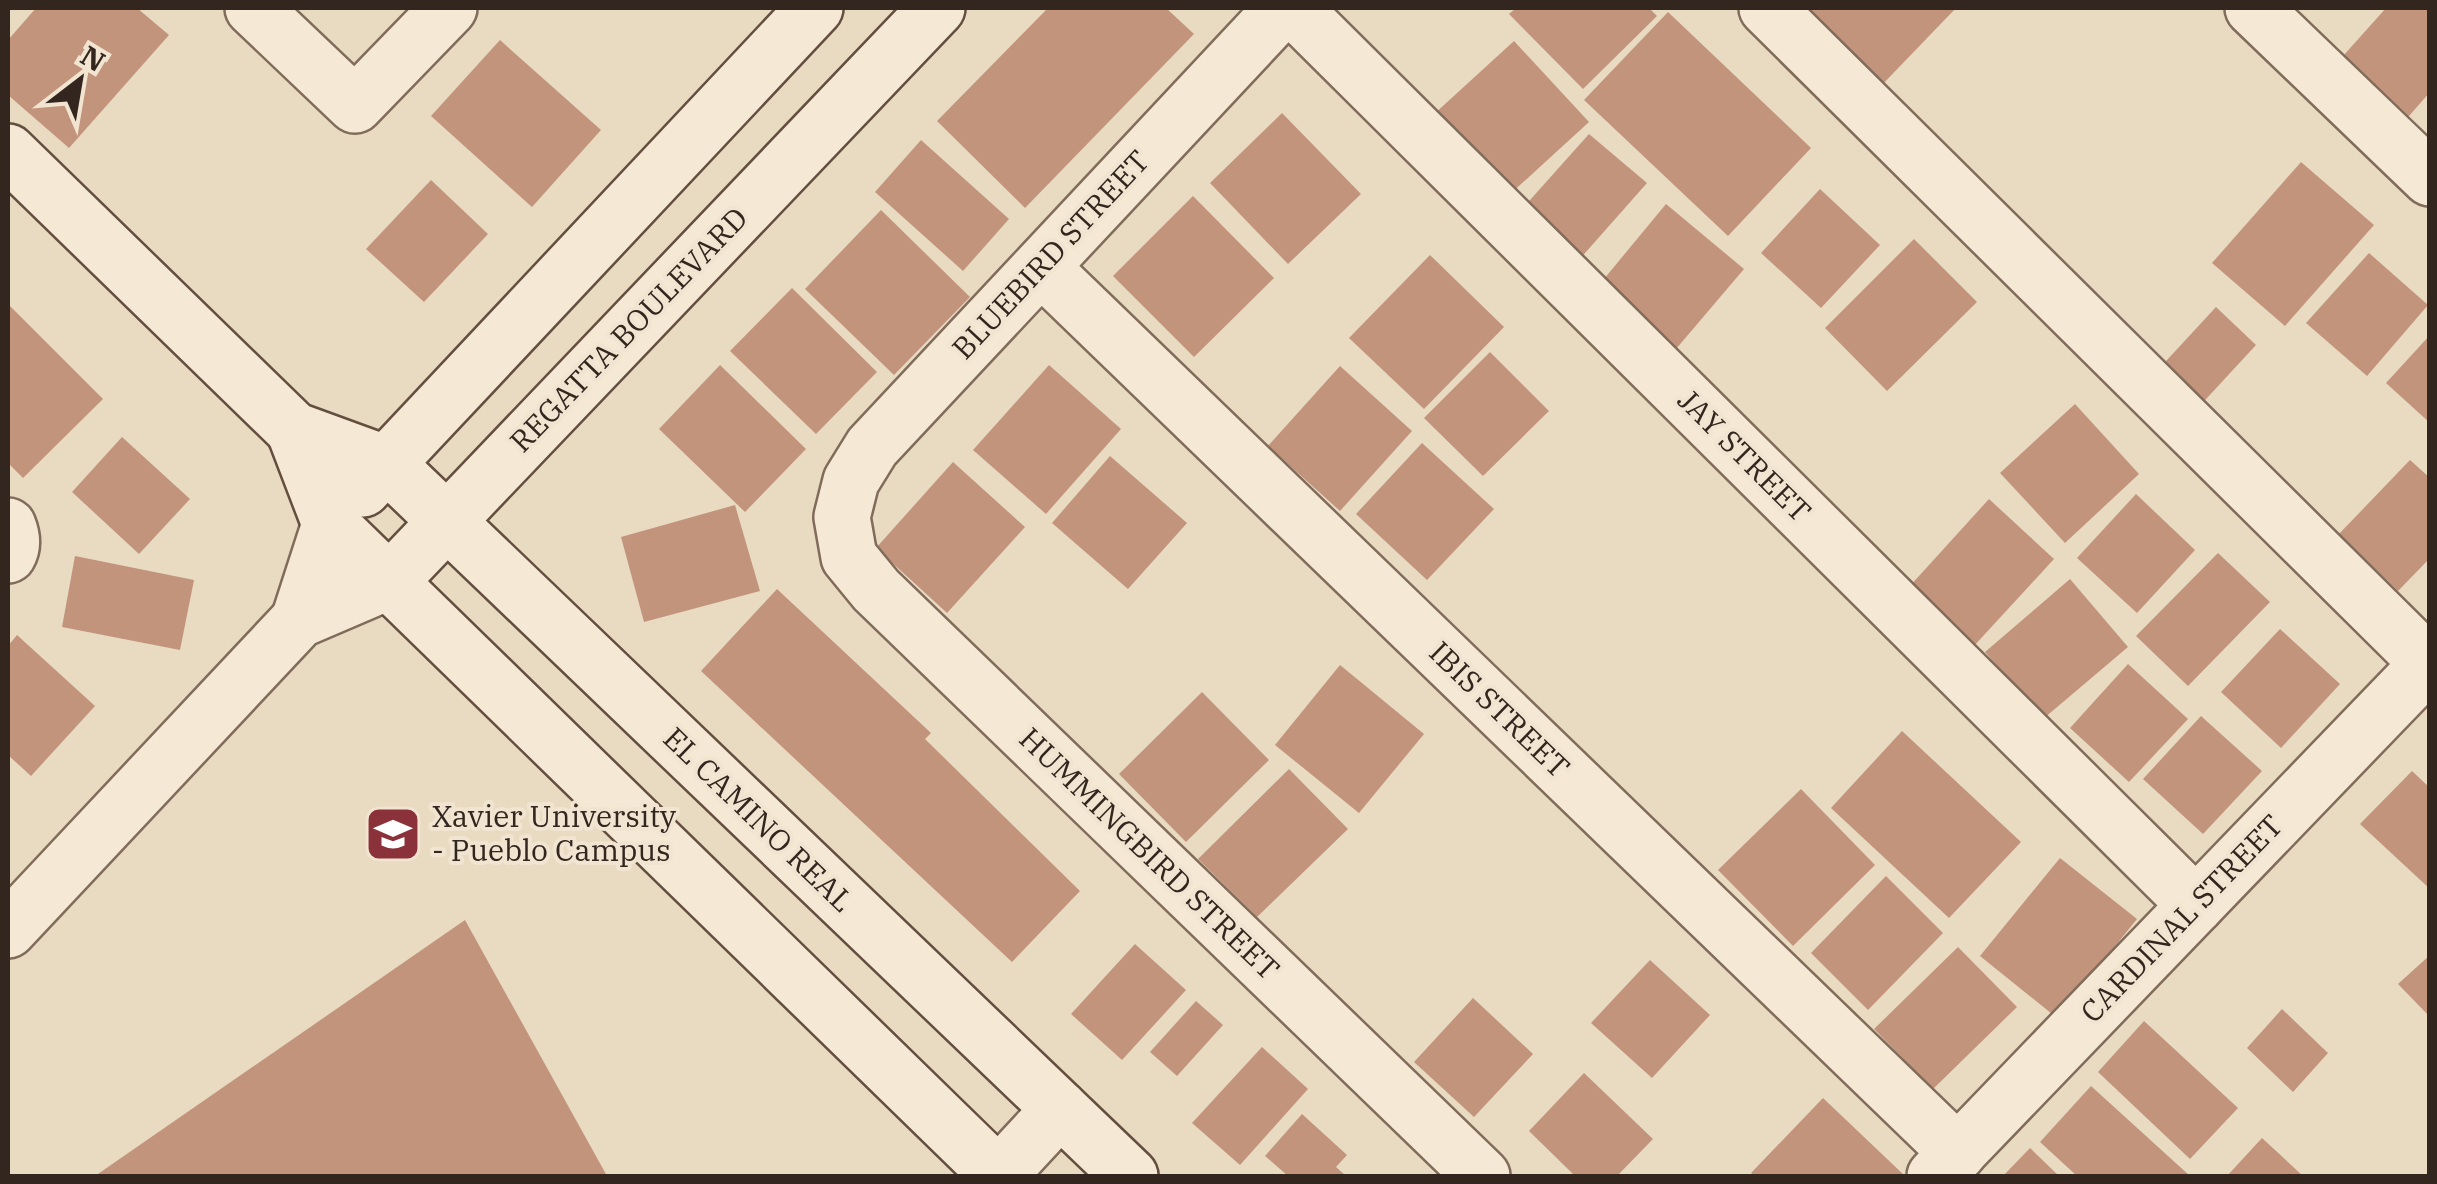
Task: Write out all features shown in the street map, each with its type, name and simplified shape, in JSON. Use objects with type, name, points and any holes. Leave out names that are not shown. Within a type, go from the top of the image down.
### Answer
[{"type":"street","points":[[253,8],[355,105],[449,8]]},
{"type":"street","name":"REGATTA BOULEVARD","points":[[299,620],[330,524],[815,8]]},
{"type":"street","name":"REGATTA BOULEVARD","points":[[8,930],[299,620],[390,581],[937,8]]},
{"type":"street","name":"BLUEBIRD STREET","points":[[842,517],[850,482],[872,447],[1283,8]]},
{"type":"street","name":"JAY STREET","points":[[1294,8],[2196,905]]},
{"type":"street","points":[[1768,8],[2429,662]]},
{"type":"street","points":[[2253,8],[2430,178]]},
{"type":"street","points":[[8,152],[294,430],[387,464]]},
{"type":"street","name":"IBIS STREET","points":[[1040,266],[1947,1165]]},
{"type":"street","points":[[294,430],[330,524],[999,1176],[1060,1109]]},
{"type":"street","name":"EL CAMINO REAL","points":[[387,464],[1130,1176]]},
{"type":"street","name":"HUMMINGBIRD STREET","points":[[842,517],[848,558],[876,590],[1482,1176]]},
{"type":"street","points":[[8,526],[12,535],[8,554]]},
{"type":"street","name":"CARDINAL STREET","points":[[1947,1165],[2429,662]]},
{"type":"building","points":[[36,8],[137,8],[169,35],[69,148],[8,95],[8,40]]},
{"type":"building","points":[[1048,8],[1166,8],[1194,34],[1025,208],[937,121]]},
{"type":"building","points":[[1516,8],[1649,8],[1657,16],[1583,89],[1509,14]]},
{"type":"building","points":[[1794,8],[1956,8],[1879,88]]},
{"type":"building","points":[[2386,8],[2430,8],[2430,92],[2402,124],[2335,65]]},
{"type":"building","points":[[1668,12],[1811,148],[1728,236],[1584,100]]},
{"type":"building","points":[[500,40],[601,130],[532,207],[431,116]]},
{"type":"building","points":[[1514,41],[1589,122],[1496,207],[1421,126]]},
{"type":"building","points":[[1282,113],[1361,194],[1288,264],[1210,183]]},
{"type":"building","points":[[1589,134],[1647,183],[1578,261],[1521,210]]},
{"type":"building","points":[[921,140],[1009,219],[963,271],[875,192]]},
{"type":"building","points":[[2301,162],[2374,225],[2285,326],[2212,263]]},
{"type":"building","points":[[431,180],[488,234],[424,302],[366,249]]},
{"type":"building","points":[[1820,189],[1880,245],[1821,308],[1761,253]]},
{"type":"building","points":[[1193,196],[1274,278],[1194,357],[1113,276]]},
{"type":"building","points":[[1666,204],[1744,269],[1676,349],[1599,285]]},
{"type":"building","points":[[881,210],[970,297],[894,375],[805,289]]},
{"type":"building","points":[[1914,239],[1977,302],[1887,391],[1825,328]]},
{"type":"building","points":[[2369,253],[2428,305],[2367,376],[2306,323]]},
{"type":"building","points":[[1430,255],[1504,327],[1424,409],[1349,338]]},
{"type":"building","points":[[792,288],[877,372],[816,434],[730,351]]},
{"type":"building","points":[[8,304],[103,399],[23,478],[8,463]]},
{"type":"building","points":[[2216,307],[2256,345],[2195,411],[2155,373]]},
{"type":"building","points":[[2430,335],[2430,423],[2386,383]]},
{"type":"building","points":[[1490,352],[1549,411],[1483,476],[1424,418]]},
{"type":"building","points":[[720,365],[806,449],[745,512],[659,429]]},
{"type":"building","points":[[1049,365],[1121,429],[1046,514],[973,450]]},
{"type":"building","points":[[1340,366],[1412,431],[1340,511],[1268,446]]},
{"type":"building","points":[[2075,404],[2139,474],[2065,543],[2000,473]]},
{"type":"building","points":[[122,437],[190,499],[139,554],[72,492]]},
{"type":"building","points":[[1422,443],[1494,509],[1427,580],[1356,514]]},
{"type":"building","points":[[1110,456],[1187,523],[1128,589],[1052,523]]},
{"type":"building","points":[[2410,460],[2430,478],[2430,558],[2398,591],[2339,534]]},
{"type":"building","points":[[953,462],[1025,527],[947,613],[876,548]]},
{"type":"building","points":[[2136,494],[2195,550],[2137,613],[2077,558]]},
{"type":"building","points":[[1989,499],[2054,559],[1973,647],[1909,587]]},
{"type":"building","points":[[735,505],[760,591],[644,622],[621,537]]},
{"type":"building","points":[[2218,553],[2270,602],[2188,686],[2136,636]]},
{"type":"building","points":[[75,556],[194,580],[180,650],[62,627]]},
{"type":"building","points":[[2070,579],[2128,647],[2043,719],[1985,652]]},
{"type":"building","points":[[777,589],[931,733],[925,739],[1080,891],[1012,962],[701,671]]},
{"type":"building","points":[[2280,629],[2340,684],[2281,748],[2221,692]]},
{"type":"building","points":[[17,635],[95,706],[31,776],[8,755],[8,646]]},
{"type":"building","points":[[2128,664],[2188,719],[2129,782],[2070,728]]},
{"type":"building","points":[[1340,665],[1424,734],[1359,813],[1275,745]]},
{"type":"building","points":[[1202,692],[1269,760],[1186,842],[1119,774]]},
{"type":"building","points":[[2201,716],[2262,771],[2203,834],[2143,779]]},
{"type":"building","points":[[1902,731],[2021,842],[1949,918],[1831,808]]},
{"type":"building","points":[[1289,769],[1348,829],[1257,917],[1198,859]]},
{"type":"building","points":[[2412,771],[2430,788],[2430,889],[2360,824]]},
{"type":"building","points":[[1801,789],[1875,865],[1793,946],[1718,870]]},
{"type":"building","points":[[2060,858],[2137,919],[2057,1018],[1980,956]]},
{"type":"building","points":[[1886,876],[1943,933],[1868,1010],[1811,953]]},
{"type":"building","points":[[465,920],[607,1176],[95,1176]]},
{"type":"building","points":[[1135,944],[1186,990],[1122,1060],[1071,1014]]},
{"type":"building","points":[[1958,947],[2017,1007],[1933,1089],[1874,1029]]},
{"type":"building","points":[[2430,955],[2430,1017],[2398,984]]},
{"type":"building","points":[[1650,960],[1710,1015],[1652,1078],[1591,1023]]},
{"type":"building","points":[[1473,998],[1533,1054],[1474,1117],[1414,1062]]},
{"type":"building","points":[[1196,1001],[1223,1025],[1177,1076],[1150,1052]]},
{"type":"building","points":[[2282,1009],[2328,1053],[2293,1092],[2247,1048]]},
{"type":"building","points":[[2144,1021],[2238,1108],[2190,1159],[2098,1072]]},
{"type":"building","points":[[1262,1047],[1308,1089],[1240,1165],[1192,1123]]},
{"type":"building","points":[[1584,1073],[1653,1139],[1617,1176],[1575,1176],[1529,1131]]},
{"type":"building","points":[[2091,1086],[2190,1176],[2077,1176],[2040,1142]]},
{"type":"building","points":[[1823,1098],[1905,1176],[1751,1173]]},
{"type":"building","points":[[1302,1114],[1347,1155],[1336,1167],[1346,1176],[1288,1176],[1265,1156]]},
{"type":"building","points":[[2262,1138],[2303,1176],[2227,1176]]},
{"type":"building","points":[[2030,1148],[2059,1176],[2003,1176]]},
{"type":"place","name":"Xavier University - Pueblo Campus","points":[[393,834]]}]
